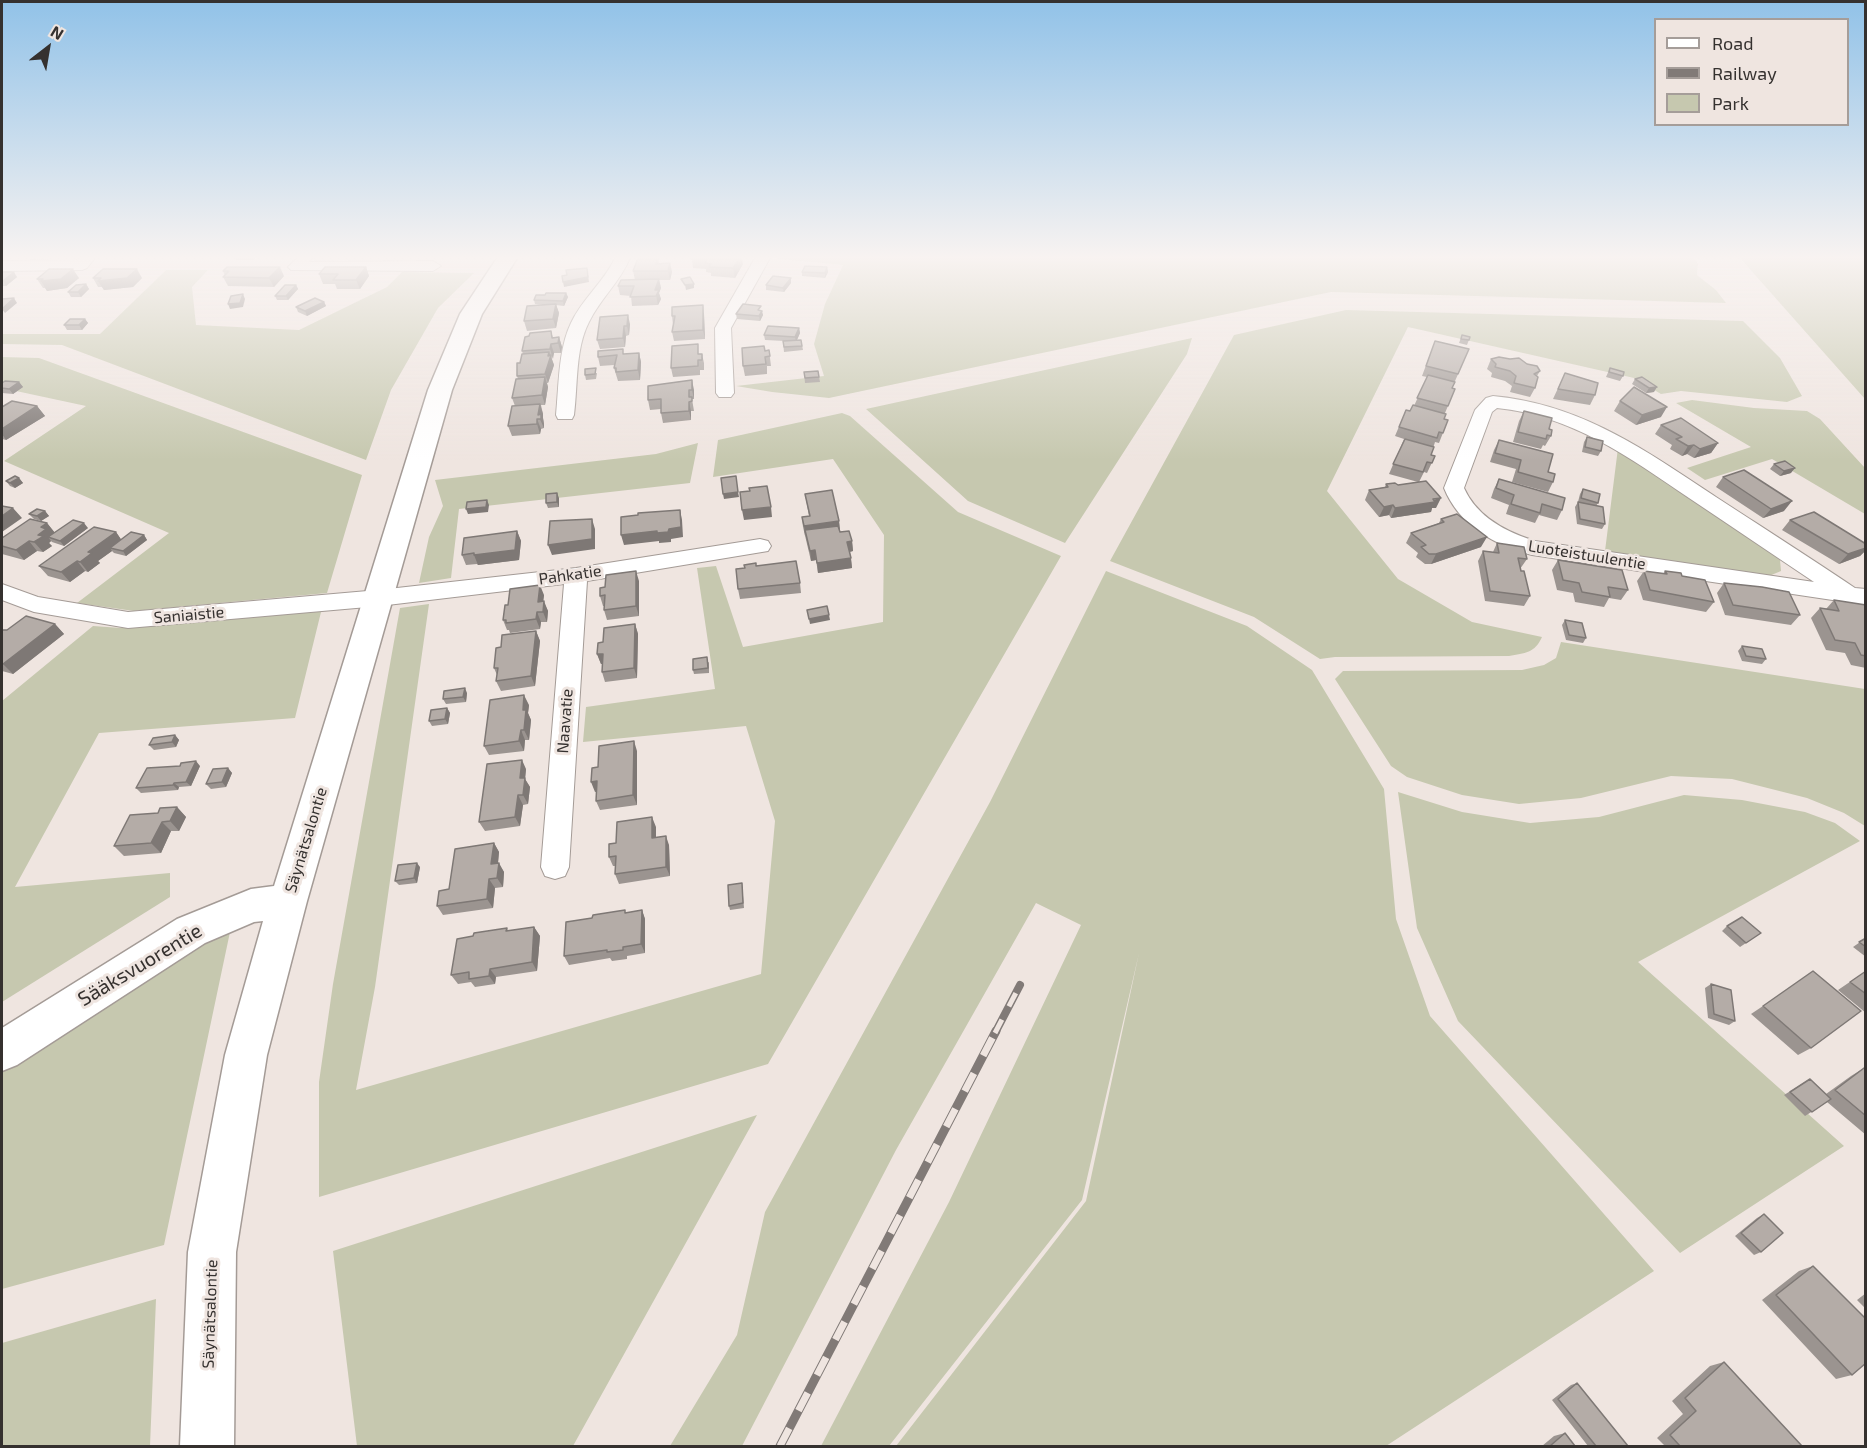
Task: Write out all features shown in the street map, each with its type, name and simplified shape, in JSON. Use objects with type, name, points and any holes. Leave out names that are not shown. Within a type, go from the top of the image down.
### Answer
[{"type":"main road","name":"Säynätsalontie","points":[[207,1446],[212,1252],[246,1055],[288,901],[440,390],[466,326]]},
{"type":"main road","name":"Sääksvuorentie","points":[[2,1052],[191,931],[251,906],[288,901]]},
{"type":"street","points":[[565,415],[579,326]]},
{"type":"street","points":[[724,326],[725,393]]},
{"type":"street","name":"Luoteistuulentie","points":[[1494,402],[1512,403],[1592,428],[1624,445],[1857,595],[1532,548],[1508,541],[1481,523],[1458,500],[1454,488],[1484,410],[1494,402]]},
{"type":"street","name":"Pahkatie","points":[[379,598],[576,575],[760,546]]},
{"type":"street","name":"Naavatie","points":[[555,867],[576,575]]},
{"type":"street","name":"Saniaistie","points":[[2,592],[34,603],[128,620],[379,598]]},
{"type":"green space","points":[[109,326],[208,326],[299,330],[308,326],[428,326],[391,390],[366,460],[62,345],[2,344],[2,334],[100,334]]},
{"type":"green space","points":[[819,326],[1172,326],[829,398],[736,386],[824,376],[814,344]]},
{"type":"green space","points":[[1276,326],[1748,326],[1780,358],[1802,396],[1787,402],[1681,391],[1661,394],[1634,378],[1408,327],[1327,491],[1398,579],[1472,622],[1542,637],[1533,649],[1509,656],[1320,659],[1254,617],[1110,561],[1234,335]]},
{"type":"green space","points":[[1800,326],[1865,326],[1865,399]]},
{"type":"green space","points":[[1192,338],[1187,354],[1065,543],[968,501],[866,409]]},
{"type":"green space","points":[[2,357],[39,358],[362,475],[327,593],[134,611],[77,603],[169,533],[4,461],[86,406],[2,388]]},
{"type":"green space","points":[[1692,400],[1754,408],[1807,411],[1820,419],[1865,468],[1865,514],[1772,459],[1705,480],[1687,468],[1751,447],[1676,403]]},
{"type":"green space","points":[[842,413],[850,416],[958,512],[1061,556],[768,1064],[319,1197],[319,1082],[333,984],[400,608],[429,604],[375,987],[356,1090],[761,974],[775,821],[746,726],[583,742],[586,707],[715,689],[697,568],[716,566],[743,647],[883,622],[884,535],[833,459],[713,477],[718,440]]},
{"type":"green space","points":[[698,443],[690,483],[459,509],[451,578],[419,583],[429,537],[443,506],[435,480],[656,454]]},
{"type":"green space","points":[[1618,448],[1770,549],[1780,560],[1781,571],[1769,576],[1605,551]]},
{"type":"green space","points":[[1106,571],[1247,626],[1312,670],[1384,789],[1396,919],[1430,1016],[1654,1271],[1386,1446],[896,1446],[1086,1201],[1139,953],[1082,1200],[889,1446],[821,1446],[949,1202],[1081,925],[1036,903],[896,1150],[742,1446],[670,1446],[737,1335],[765,1212],[990,802]]},
{"type":"green space","points":[[322,608],[295,718],[99,733],[15,887],[170,873],[170,897],[2,1002],[2,701],[93,626],[121,628]]},
{"type":"green space","points":[[1561,642],[1865,689],[1865,826],[1844,813],[1807,798],[1732,779],[1671,776],[1581,798],[1519,804],[1462,795],[1407,777],[1391,766],[1335,679],[1343,671],[1522,670],[1544,665],[1556,658]]},
{"type":"green space","points":[[1398,792],[1462,812],[1530,823],[1599,817],[1684,795],[1742,800],[1805,812],[1835,823],[1860,841],[1638,962],[1844,1146],[1680,1253],[1458,1021],[1417,928]]},
{"type":"green space","points":[[230,932],[164,1245],[2,1289],[2,1069],[200,941]]},
{"type":"green space","points":[[757,1115],[573,1446],[357,1446],[333,1251]]},
{"type":"green space","points":[[156,1299],[150,1446],[2,1446],[2,1343]]},
{"type":"building","points":[[599,326],[627,326],[624,326],[623,338],[597,340]]},
{"type":"building","points":[[673,326],[703,326],[703,330],[672,332]]},
{"type":"building","points":[[768,326],[799,328],[795,337],[764,335]]},
{"type":"building","points":[[551,331],[552,338],[559,337],[558,343],[551,344],[550,349],[522,351],[525,337],[530,333]]},
{"type":"building","points":[[1462,335],[1470,337],[1469,340],[1461,339]]},
{"type":"building","points":[[801,340],[802,346],[784,347],[783,341]]},
{"type":"building","points":[[1435,341],[1469,349],[1458,374],[1426,366]]},
{"type":"building","points":[[698,344],[698,354],[702,354],[702,360],[698,360],[698,366],[671,368],[672,346]]},
{"type":"building","points":[[764,346],[765,351],[769,350],[770,356],[765,357],[766,364],[743,366],[742,348]]},
{"type":"building","points":[[623,349],[623,354],[639,353],[638,370],[616,372],[614,368],[617,355],[598,357],[598,351]]},
{"type":"building","points":[[549,352],[548,356],[551,355],[545,374],[517,376],[517,363],[520,363],[522,354]]},
{"type":"building","points":[[1519,358],[1527,364],[1537,366],[1540,371],[1534,374],[1538,377],[1535,388],[1514,383],[1516,376],[1510,371],[1495,367],[1496,364],[1491,359]]},
{"type":"building","points":[[596,368],[595,374],[585,375],[585,369]]},
{"type":"building","points":[[1610,368],[1624,372],[1623,376],[1609,372]]},
{"type":"building","points":[[818,371],[819,377],[805,378],[804,372]]},
{"type":"building","points":[[1565,373],[1598,383],[1595,395],[1558,389]]},
{"type":"building","points":[[1428,375],[1455,382],[1452,388],[1455,389],[1448,406],[1417,398]]},
{"type":"building","points":[[545,377],[542,395],[512,398],[516,379]]},
{"type":"building","points":[[1642,377],[1657,387],[1649,388],[1635,379]]},
{"type":"building","points":[[692,380],[689,397],[692,397],[692,401],[689,402],[689,411],[661,413],[661,399],[648,400],[648,386]]},
{"type":"building","points":[[5,381],[19,382],[9,389],[2,388],[2,383]]},
{"type":"building","points":[[1634,387],[1667,407],[1642,415],[1620,401]]},
{"type":"building","points":[[12,401],[37,406],[2,429],[2,407]]},
{"type":"building","points":[[540,404],[538,415],[541,414],[541,419],[537,419],[537,424],[508,426],[512,406]]},
{"type":"building","points":[[1413,405],[1446,414],[1444,419],[1448,420],[1443,433],[1439,432],[1437,438],[1399,427],[1406,410],[1410,411]]},
{"type":"building","points":[[1524,411],[1552,418],[1549,429],[1552,430],[1551,436],[1547,435],[1546,439],[1518,432]]},
{"type":"building","points":[[1681,418],[1718,443],[1700,449],[1694,445],[1688,446],[1676,439],[1682,437],[1661,425]]},
{"type":"building","points":[[1587,437],[1603,441],[1601,451],[1585,447]]},
{"type":"building","points":[[1405,439],[1434,447],[1431,455],[1435,456],[1432,463],[1427,462],[1423,472],[1393,464]]},
{"type":"building","points":[[1499,440],[1553,454],[1548,472],[1555,474],[1553,482],[1518,472],[1521,460],[1495,453]]},
{"type":"building","points":[[1785,461],[1795,468],[1784,471],[1774,464]]},
{"type":"building","points":[[1744,470],[1792,501],[1771,509],[1723,477]]},
{"type":"building","points":[[15,476],[19,478],[10,483],[6,481]]},
{"type":"building","points":[[736,476],[738,492],[723,494],[721,478]]},
{"type":"building","points":[[1499,479],[1565,498],[1562,510],[1542,504],[1540,513],[1511,504],[1514,495],[1496,488]]},
{"type":"building","points":[[1426,481],[1441,498],[1433,499],[1435,502],[1395,508],[1393,505],[1384,507],[1369,490],[1388,487],[1386,484],[1398,485]]},
{"type":"building","points":[[767,486],[771,507],[742,510],[740,492],[750,491],[749,488]]},
{"type":"building","points":[[1583,489],[1600,494],[1598,503],[1581,498]]},
{"type":"building","points":[[832,490],[839,521],[804,526],[802,517],[810,516],[805,494]]},
{"type":"building","points":[[557,493],[557,502],[546,503],[546,494]]},
{"type":"building","points":[[487,500],[486,507],[466,509],[467,502]]},
{"type":"building","points":[[1578,502],[1603,507],[1605,524],[1580,519]]},
{"type":"building","points":[[2,506],[13,508],[2,516]]},
{"type":"building","points":[[37,509],[45,511],[37,516],[29,514]]},
{"type":"building","points":[[680,510],[681,527],[669,529],[668,532],[621,535],[621,517],[638,515],[638,513]]},
{"type":"building","points":[[1814,512],[1866,544],[1866,548],[1848,554],[1790,520]]},
{"type":"building","points":[[1457,514],[1487,537],[1436,554],[1429,554],[1421,547],[1426,545],[1411,533],[1444,522],[1441,519]]},
{"type":"building","points":[[30,519],[47,523],[41,527],[46,529],[38,535],[44,536],[34,542],[29,541],[16,550],[2,546],[2,538]]},
{"type":"building","points":[[592,519],[592,539],[548,545],[550,521]]},
{"type":"building","points":[[73,520],[84,523],[60,541],[48,537]]},
{"type":"building","points":[[838,526],[840,532],[849,531],[852,541],[847,542],[851,558],[817,563],[815,550],[810,551],[805,530]]},
{"type":"building","points":[[94,527],[116,532],[88,552],[92,553],[80,562],[77,561],[61,572],[39,566]]},
{"type":"building","points":[[517,531],[515,550],[462,555],[464,538]]},
{"type":"building","points":[[131,532],[144,535],[123,551],[110,548]]},
{"type":"building","points":[[1497,543],[1524,547],[1527,559],[1518,558],[1521,571],[1524,571],[1530,596],[1490,591],[1483,551],[1499,553]]},
{"type":"building","points":[[1558,560],[1622,570],[1628,590],[1608,587],[1610,597],[1582,592],[1579,583],[1563,580]]},
{"type":"building","points":[[796,561],[800,583],[738,589],[736,569],[745,568],[744,565],[756,563],[756,566]]},
{"type":"building","points":[[636,571],[636,606],[604,610],[605,595],[600,596],[600,588],[605,587],[606,575]]},
{"type":"building","points":[[1644,571],[1681,573],[1682,576],[1705,580],[1714,602],[1650,590]]},
{"type":"building","points":[[1724,583],[1789,592],[1800,615],[1733,605]]},
{"type":"building","points":[[540,585],[538,602],[544,601],[543,612],[537,612],[536,619],[506,623],[506,620],[503,620],[510,589]]},
{"type":"building","points":[[1834,600],[1866,605],[1866,656],[1861,655],[1855,643],[1835,640],[1820,608],[1839,611]]},
{"type":"building","points":[[827,606],[829,615],[809,619],[807,610]]},
{"type":"building","points":[[26,616],[55,624],[2,664],[2,630],[7,630]]},
{"type":"building","points":[[1565,620],[1582,623],[1586,638],[1569,635]]},
{"type":"building","points":[[635,624],[634,668],[602,672],[603,654],[597,654],[598,643],[603,642],[604,628]]},
{"type":"building","points":[[536,631],[531,676],[496,681],[498,668],[494,668],[496,648],[501,647],[502,635]]},
{"type":"building","points":[[1742,646],[1762,649],[1766,659],[1746,656]]},
{"type":"building","points":[[707,657],[708,668],[693,670],[693,659]]},
{"type":"building","points":[[465,688],[463,697],[443,699],[444,691]]},
{"type":"building","points":[[524,695],[523,710],[526,710],[524,730],[521,730],[519,741],[484,746],[490,700]]},
{"type":"building","points":[[447,708],[445,719],[429,721],[431,710]]},
{"type":"building","points":[[175,735],[172,742],[149,745],[153,738]]},
{"type":"building","points":[[634,741],[633,795],[596,801],[597,781],[591,782],[592,768],[598,767],[599,746]]},
{"type":"building","points":[[522,760],[520,778],[525,778],[523,795],[518,795],[515,817],[479,822],[487,764]]},
{"type":"building","points":[[196,761],[186,782],[136,788],[147,768],[180,766],[181,763]]},
{"type":"building","points":[[228,768],[222,782],[206,784],[213,769]]},
{"type":"building","points":[[177,807],[170,821],[162,822],[151,843],[114,846],[130,815],[158,813],[160,808]]},
{"type":"building","points":[[652,817],[652,838],[666,836],[666,867],[615,874],[616,856],[609,857],[609,844],[616,843],[617,822]]},
{"type":"building","points":[[494,843],[491,864],[499,863],[497,878],[489,879],[487,899],[437,906],[439,891],[449,889],[455,849]]},
{"type":"building","points":[[417,863],[414,878],[395,881],[398,865]]},
{"type":"building","points":[[742,883],[743,903],[729,906],[728,885]]},
{"type":"building","points":[[625,910],[625,913],[642,910],[641,944],[623,947],[623,950],[564,956],[566,922]]},
{"type":"building","points":[[1742,917],[1761,933],[1746,943],[1727,926]]},
{"type":"building","points":[[534,927],[532,962],[490,969],[489,976],[469,979],[469,972],[451,975],[457,939],[473,936],[474,933]]},
{"type":"building","points":[[1866,938],[1866,947],[1859,942]]},
{"type":"building","points":[[1813,971],[1861,1011],[1811,1048],[1763,1006]]},
{"type":"building","points":[[1866,971],[1866,994],[1850,982]]},
{"type":"building","points":[[1711,984],[1731,990],[1735,1021],[1714,1014]]},
{"type":"building","points":[[1864,1068],[1866,1069],[1866,1116],[1835,1090]]},
{"type":"building","points":[[1810,1079],[1831,1099],[1812,1112],[1790,1092]]},
{"type":"building","points":[[1764,1214],[1783,1233],[1761,1252],[1741,1233]]},
{"type":"building","points":[[1813,1266],[1866,1319],[1866,1363],[1852,1375],[1776,1295]]},
{"type":"building","points":[[1724,1362],[1802,1446],[1680,1446],[1670,1435],[1696,1411],[1685,1398]]},
{"type":"building","points":[[1577,1383],[1628,1446],[1596,1446],[1558,1399]]},
{"type":"building","points":[[1565,1433],[1575,1446],[1550,1446]]},
{"type":"railway","points":[[995,1033],[1020,985]]},
{"type":"railway","points":[[780,1446],[996,1031]]}]
